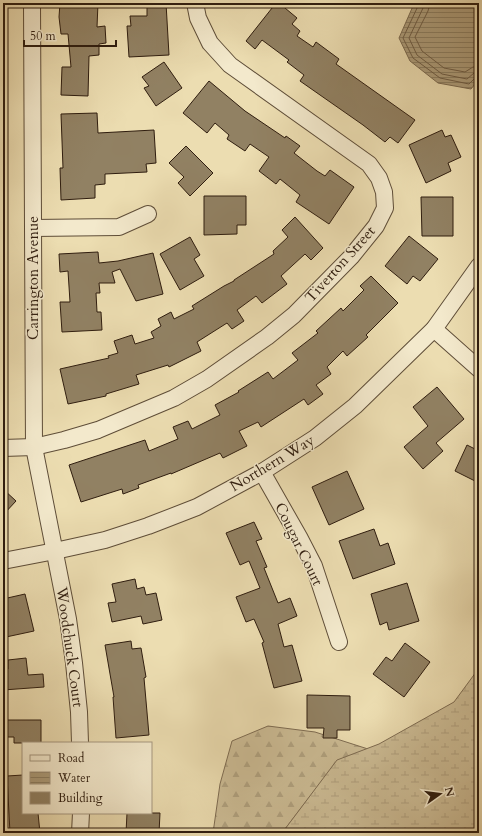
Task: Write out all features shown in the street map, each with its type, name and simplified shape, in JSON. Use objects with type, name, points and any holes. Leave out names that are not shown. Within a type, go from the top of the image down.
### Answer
[{"type":"street","name":"Carrington Avenue","points":[[32,3],[34,447],[55,551]]},
{"type":"street","name":"Tiverton Street","points":[[3,448],[34,447],[98,430],[174,398],[208,379],[267,337],[294,315],[351,257],[376,226],[385,208],[384,192],[379,178],[369,164],[230,65],[210,43],[198,18],[195,3]]},
{"type":"street","points":[[33,228],[119,227],[148,214]]},
{"type":"street","name":"Northern Way","points":[[3,561],[105,540],[148,526],[197,507],[262,472],[315,438],[355,406],[434,329],[479,266]]},
{"type":"street","points":[[434,329],[479,369]]},
{"type":"street","name":"Cougar Court","points":[[262,472],[314,566],[339,642]]},
{"type":"street","name":"Woodchuck Court","points":[[55,551],[68,619],[74,663],[79,712],[80,742]]},
{"type":"street","points":[[80,833],[81,814]]},
{"type":"green space","points":[[479,668],[479,833],[282,833],[337,760],[379,744],[454,702]]},
{"type":"green space","points":[[268,726],[315,732],[368,749],[337,761],[282,833],[213,833],[220,784],[232,741]]},
{"type":"water","points":[[416,3],[478,3],[479,79],[471,89],[438,83],[410,61],[399,38],[413,6]]},
{"type":"building","points":[[60,3],[98,3],[97,27],[105,26],[106,43],[99,44],[99,55],[89,56],[88,96],[61,95],[62,67],[71,67],[68,34],[61,34],[59,17]]},
{"type":"building","points":[[147,3],[166,3],[169,55],[129,57],[127,26],[131,26],[130,16],[147,16]]},
{"type":"building","points":[[276,3],[279,3],[297,18],[292,24],[300,31],[297,36],[313,47],[316,42],[339,59],[336,64],[415,120],[398,143],[390,137],[385,142],[300,81],[304,75],[287,62],[289,60],[262,40],[255,49],[246,41]]},
{"type":"building","points":[[164,62],[182,88],[156,106],[144,88],[149,86],[142,77]]},
{"type":"building","points":[[209,81],[245,111],[285,138],[286,136],[300,146],[294,153],[317,171],[325,176],[330,170],[354,187],[329,224],[296,202],[300,195],[280,179],[276,184],[259,171],[269,157],[250,144],[245,151],[227,139],[229,135],[215,123],[207,133],[183,113]]},
{"type":"building","points":[[97,113],[98,133],[154,130],[156,163],[146,164],[147,172],[105,174],[105,184],[95,185],[95,198],[61,200],[60,168],[63,168],[61,114]]},
{"type":"building","points":[[442,130],[445,137],[451,135],[461,157],[448,163],[451,171],[426,183],[409,145]]},
{"type":"building","points":[[186,146],[213,173],[190,196],[178,183],[184,177],[169,163]]},
{"type":"building","points":[[204,196],[246,196],[246,225],[237,225],[237,234],[204,235]]},
{"type":"building","points":[[421,197],[453,197],[453,236],[422,236]]},
{"type":"building","points":[[295,217],[323,248],[311,260],[305,254],[281,276],[287,284],[262,303],[256,296],[237,310],[244,321],[232,329],[227,323],[197,342],[201,351],[169,367],[168,365],[136,375],[139,384],[106,394],[106,396],[68,404],[60,369],[109,358],[108,356],[118,353],[114,341],[132,335],[135,344],[154,338],[151,332],[161,326],[158,319],[171,312],[174,319],[194,309],[192,306],[234,281],[274,254],[273,251],[288,237],[282,230]]},
{"type":"building","points":[[409,236],[438,259],[420,281],[413,276],[407,284],[385,266]]},
{"type":"building","points":[[190,237],[200,255],[194,259],[204,276],[180,290],[160,254]]},
{"type":"building","points":[[98,252],[99,263],[118,261],[153,253],[163,294],[136,301],[120,269],[112,272],[115,283],[99,283],[100,293],[96,293],[97,312],[101,312],[102,330],[62,332],[60,302],[70,302],[68,271],[60,272],[59,254]]},
{"type":"building","points":[[371,276],[398,303],[366,335],[368,337],[347,356],[343,351],[327,367],[331,374],[316,385],[323,394],[308,405],[304,399],[261,427],[258,422],[239,431],[247,446],[223,458],[220,453],[171,474],[138,485],[139,488],[123,494],[122,489],[81,502],[69,465],[145,440],[149,451],[178,439],[173,427],[188,421],[192,429],[220,415],[215,405],[239,392],[238,391],[268,372],[273,379],[298,360],[292,353],[318,333],[316,331],[341,308],[343,311],[364,290],[360,286]]},
{"type":"building","points":[[437,387],[464,419],[436,443],[443,451],[423,469],[404,447],[428,426],[413,407]]},
{"type":"building","points":[[467,445],[479,451],[479,483],[455,471]]},
{"type":"building","points":[[347,471],[364,509],[329,525],[312,487]]},
{"type":"building","points":[[3,489],[16,501],[3,515]]},
{"type":"building","points":[[254,522],[262,539],[256,541],[267,567],[264,568],[278,603],[290,598],[297,616],[278,624],[284,647],[292,645],[302,681],[274,688],[262,643],[264,642],[254,619],[246,622],[236,597],[260,588],[249,561],[240,565],[226,533]]},
{"type":"building","points":[[374,529],[380,546],[388,543],[395,564],[353,579],[339,541]]},
{"type":"building","points":[[135,579],[137,589],[144,587],[146,595],[156,593],[162,620],[143,624],[141,616],[112,622],[108,603],[116,602],[112,584]]},
{"type":"building","points":[[407,583],[419,621],[389,630],[387,622],[380,625],[371,594]]},
{"type":"building","points":[[25,594],[34,631],[6,637],[3,624],[3,599]]},
{"type":"building","points":[[131,641],[132,649],[141,648],[146,677],[144,678],[149,735],[116,738],[114,697],[105,645]]},
{"type":"building","points":[[405,643],[430,662],[404,697],[373,674],[386,657],[392,661]]},
{"type":"building","points":[[26,658],[28,675],[43,674],[44,687],[3,690],[3,669],[8,669],[8,660]]},
{"type":"building","points":[[307,695],[350,696],[350,730],[337,730],[337,738],[323,738],[324,728],[307,728]]},
{"type":"building","points":[[6,720],[41,720],[41,742],[14,743],[14,737],[6,737]]},
{"type":"building","points":[[22,775],[22,814],[38,814],[40,833],[10,833],[7,776]]},
{"type":"building","points":[[160,813],[159,833],[126,833],[127,814]]}]
